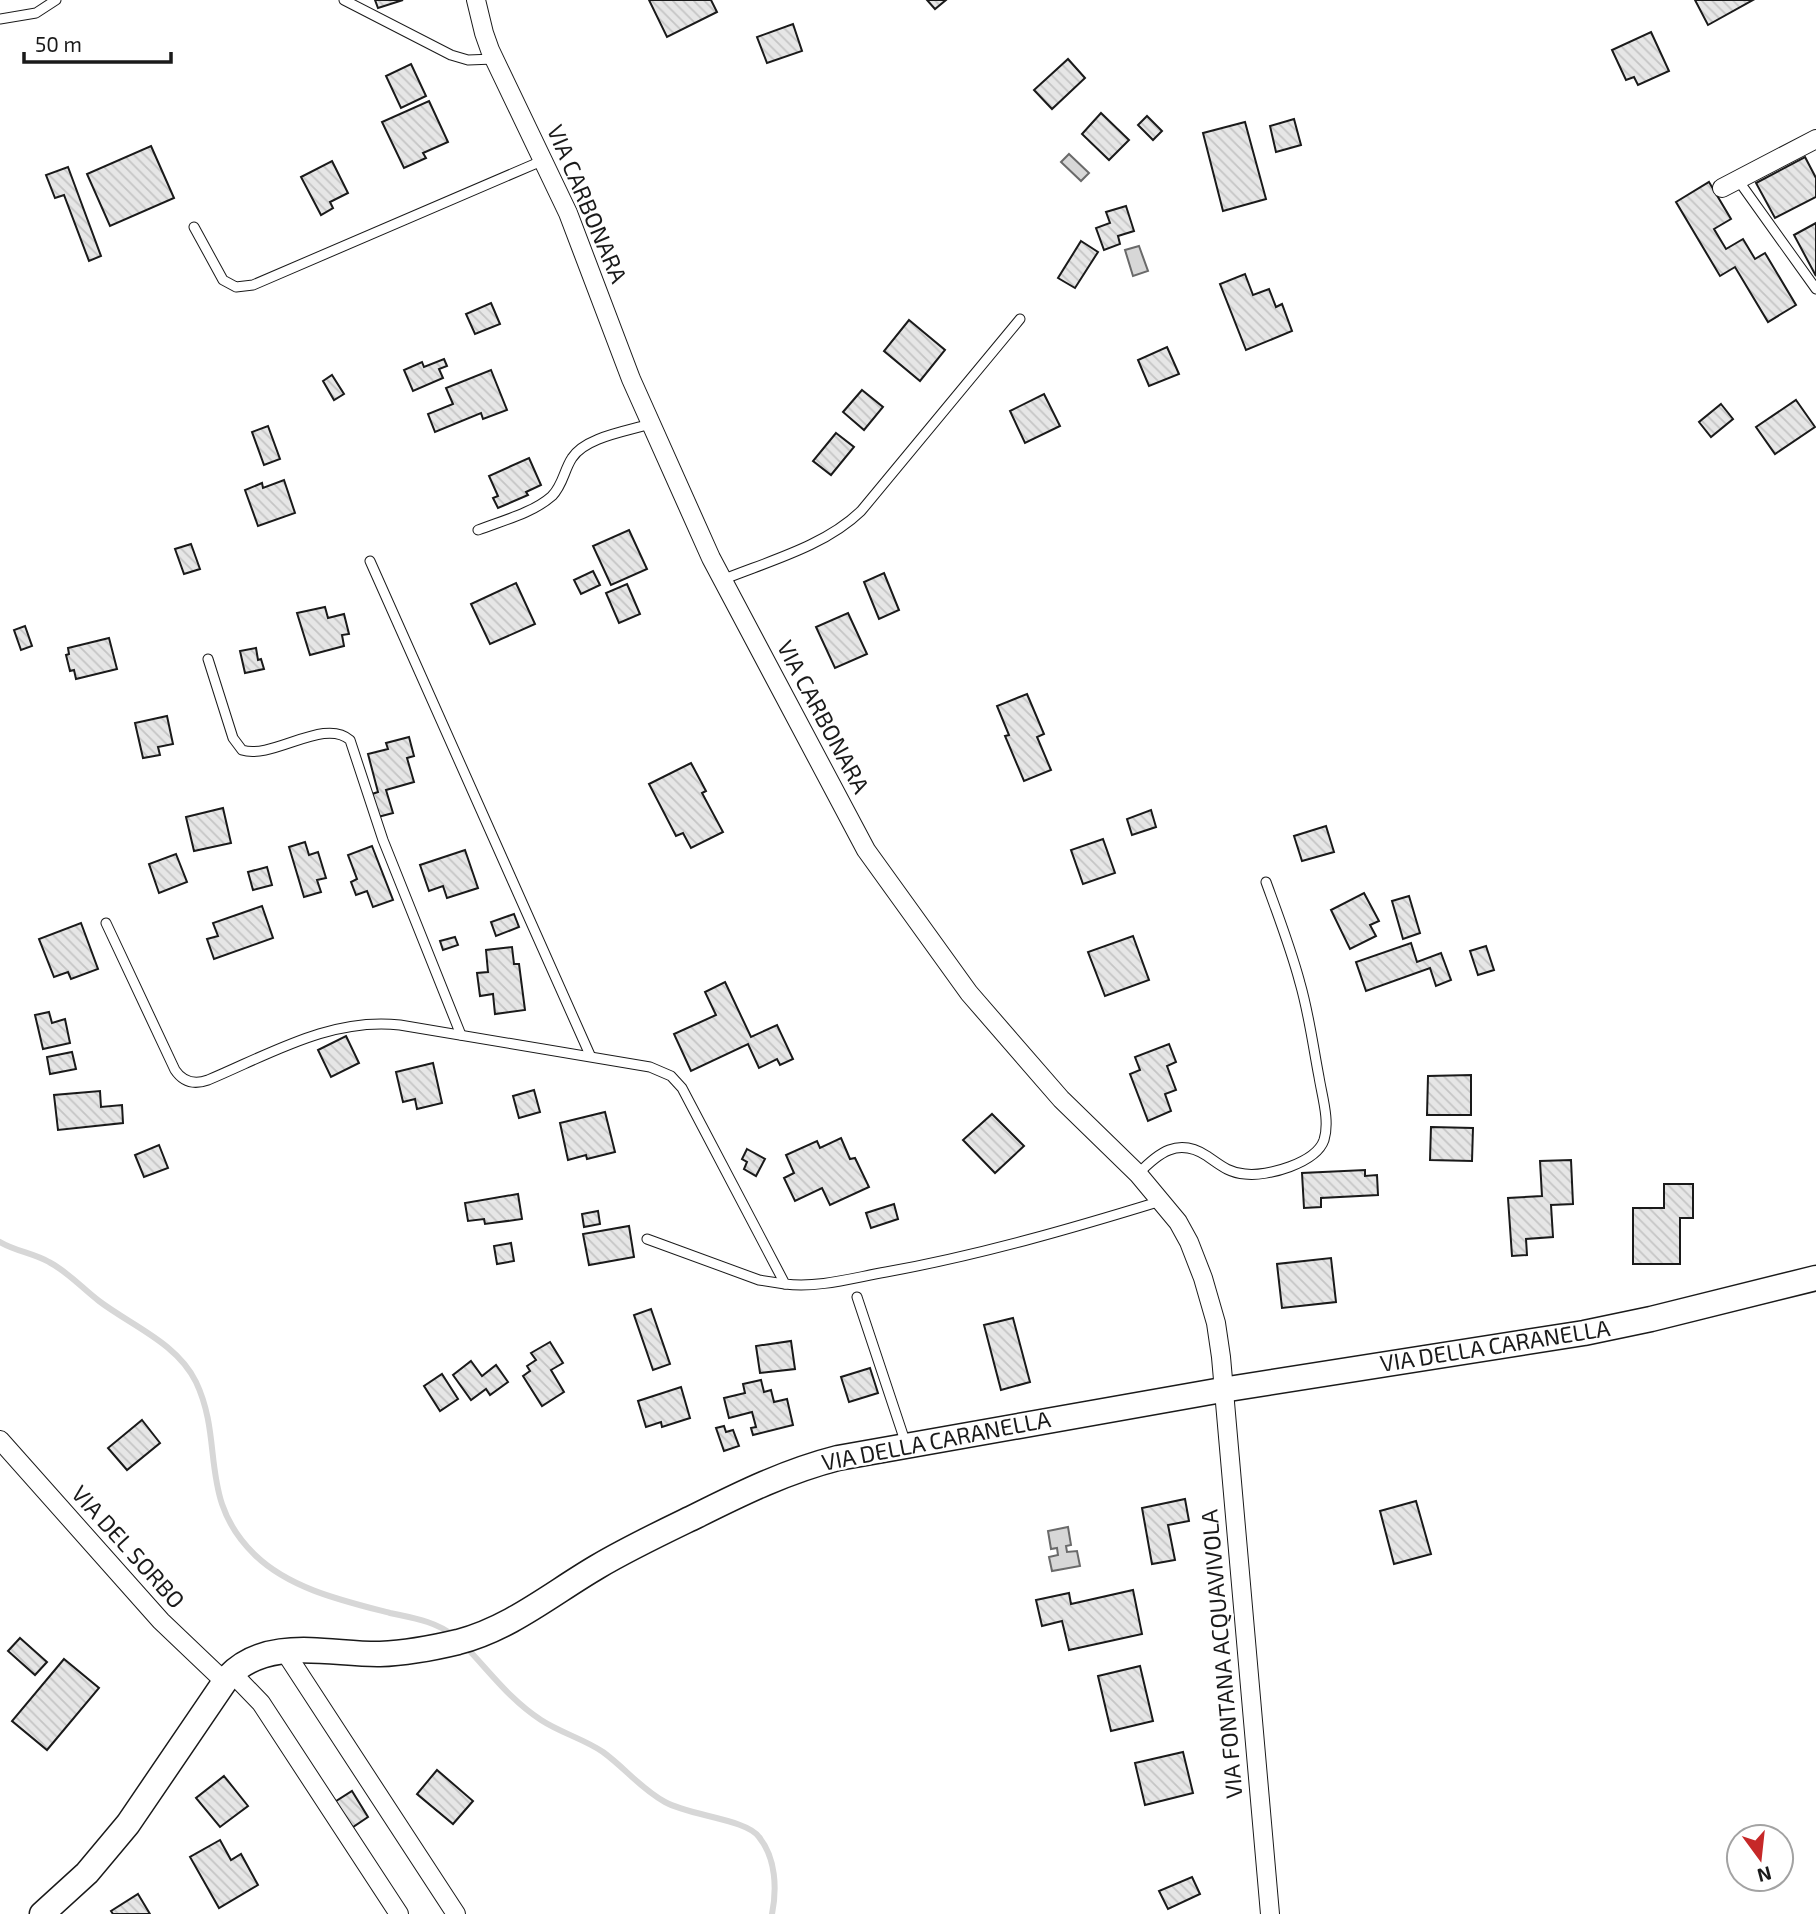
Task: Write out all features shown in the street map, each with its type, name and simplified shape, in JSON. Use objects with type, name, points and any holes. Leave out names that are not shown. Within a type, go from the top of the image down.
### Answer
[{"type":"main road","name":"VIA DELLA CARANELLA","points":[[42,1914],[87,1873],[128,1824],[229,1677],[259,1658],[285,1652],[320,1650],[378,1654],[467,1640],[510,1622],[613,1558],[767,1481],[830,1460],[906,1444],[1222,1390],[1584,1333],[1816,1278]]},
{"type":"street","name":"VIA CARBONARA","points":[[481,2],[484,33],[494,59],[581,243],[650,424],[722,580],[866,850],[970,993],[1061,1099],[1138,1174],[1184,1231],[1203,1278],[1218,1338],[1222,1390]]},
{"type":"street","points":[[1730,184],[1816,139]]},
{"type":"street","name":"VIA FONTANA ACQUAVIVOLA","points":[[1222,1390],[1270,1914]]},
{"type":"street","name":"VIA DEL SORBO","points":[[0,1440],[161,1621],[261,1703],[399,1914]]},
{"type":"street","points":[[285,1652],[456,1914]]},
{"type":"lane","points":[[0,19],[36,13],[56,0]]},
{"type":"lane","points":[[344,0],[451,55],[468,60],[494,59]]},
{"type":"lane","points":[[194,227],[223,279],[236,287],[253,285],[544,160]]},
{"type":"lane","points":[[1730,184],[1816,289]]},
{"type":"lane","points":[[722,580],[829,536],[850,522],[862,511],[1020,318]]},
{"type":"lane","points":[[478,530],[547,500],[558,487],[571,459],[580,448],[650,424]]},
{"type":"lane","points":[[370,561],[590,1055]]},
{"type":"lane","points":[[208,659],[233,738],[242,750],[257,752],[330,733],[345,735],[350,740],[383,840],[461,1035]]},
{"type":"lane","points":[[1138,1174],[1158,1154],[1173,1148],[1204,1154],[1231,1171],[1247,1175],[1261,1174],[1284,1168],[1311,1156],[1319,1150],[1324,1140],[1325,1112],[1304,997],[1266,882]]},
{"type":"lane","points":[[106,923],[175,1070],[180,1077],[188,1081],[197,1083],[208,1080],[323,1031],[351,1024],[391,1024],[656,1068],[677,1082],[785,1284]]},
{"type":"lane","points":[[646,1238],[759,1280],[785,1284],[819,1284],[971,1255],[1161,1201]]},
{"type":"lane","points":[[857,1297],[906,1444]]},
{"type":"shaded area","points":[[1069,154],[1089,173],[1081,181],[1061,162]]},
{"type":"shaded area","points":[[1139,246],[1148,271],[1133,276],[1125,250]]},
{"type":"shaded area","points":[[1068,1527],[1071,1545],[1066,1546],[1067,1552],[1077,1551],[1080,1566],[1052,1571],[1049,1557],[1058,1555],[1057,1548],[1051,1549],[1048,1531]]},
{"type":"building","points":[[375,0],[403,0],[378,8]]},
{"type":"building","points":[[649,0],[711,0],[717,12],[667,37]]},
{"type":"building","points":[[927,0],[946,0],[935,9]]},
{"type":"building","points":[[1695,0],[1753,0],[1708,25]]},
{"type":"building","points":[[793,24],[802,51],[767,63],[757,37]]},
{"type":"building","points":[[1651,32],[1669,71],[1638,85],[1634,77],[1626,80],[1612,50]]},
{"type":"building","points":[[1068,59],[1085,78],[1052,109],[1034,90]]},
{"type":"building","points":[[411,64],[426,96],[401,108],[386,76]]},
{"type":"building","points":[[429,101],[448,142],[423,153],[426,158],[404,168],[382,122]]},
{"type":"building","points":[[1101,113],[1129,140],[1109,160],[1082,134]]},
{"type":"building","points":[[1147,116],[1162,131],[1153,140],[1138,125]]},
{"type":"building","points":[[1294,119],[1301,145],[1276,152],[1270,126]]},
{"type":"building","points":[[1245,122],[1266,199],[1223,211],[1203,133]]},
{"type":"building","points":[[151,146],[174,198],[110,226],[87,174]]},
{"type":"building","points":[[1805,157],[1816,178],[1816,197],[1775,218],[1756,183]]},
{"type":"building","points":[[332,161],[348,193],[330,202],[333,208],[321,215],[301,177]]},
{"type":"building","points":[[68,167],[101,256],[89,261],[64,195],[55,198],[46,175]]},
{"type":"building","points":[[1709,182],[1731,219],[1714,229],[1726,249],[1743,239],[1755,259],[1765,253],[1796,305],[1768,322],[1735,267],[1720,276],[1676,202]]},
{"type":"building","points":[[1126,206],[1134,231],[1118,236],[1120,244],[1104,250],[1096,228],[1110,223],[1106,212]]},
{"type":"building","points":[[1816,223],[1816,276],[1794,235]]},
{"type":"building","points":[[1081,241],[1098,252],[1075,288],[1058,278]]},
{"type":"building","points":[[1245,274],[1253,295],[1269,289],[1276,307],[1282,304],[1292,331],[1246,350],[1220,284]]},
{"type":"building","points":[[491,303],[500,324],[475,334],[466,314]]},
{"type":"building","points":[[909,320],[945,350],[920,381],[884,351]]},
{"type":"building","points":[[1167,347],[1179,374],[1149,386],[1138,360]]},
{"type":"building","points":[[444,359],[447,366],[439,369],[443,378],[413,391],[404,370],[422,362],[424,367]]},
{"type":"building","points":[[491,370],[507,410],[483,419],[481,413],[435,432],[428,414],[453,404],[446,388]]},
{"type":"building","points":[[332,375],[344,394],[334,400],[323,381]]},
{"type":"building","points":[[862,390],[883,407],[864,430],[843,412]]},
{"type":"building","points":[[1044,394],[1060,426],[1025,443],[1010,411]]},
{"type":"building","points":[[1796,400],[1815,427],[1775,454],[1756,427]]},
{"type":"building","points":[[1721,404],[1733,419],[1711,437],[1699,422]]},
{"type":"building","points":[[268,426],[280,459],[264,465],[252,432]]},
{"type":"building","points":[[836,433],[854,447],[831,475],[813,461]]},
{"type":"building","points":[[529,458],[541,485],[526,492],[528,495],[498,508],[493,498],[498,496],[489,476]]},
{"type":"building","points":[[284,480],[295,513],[258,526],[245,490],[262,483],[263,488]]},
{"type":"building","points":[[629,530],[647,569],[611,585],[593,546]]},
{"type":"building","points":[[191,544],[200,569],[184,574],[175,549]]},
{"type":"building","points":[[593,571],[600,585],[581,594],[574,580]]},
{"type":"building","points":[[884,573],[899,610],[879,619],[864,582]]},
{"type":"building","points":[[516,583],[535,624],[490,644],[471,604]]},
{"type":"building","points":[[627,584],[640,614],[619,623],[606,593]]},
{"type":"building","points":[[325,607],[328,618],[344,614],[349,634],[342,635],[344,646],[310,655],[297,613]]},
{"type":"building","points":[[848,613],[867,654],[835,668],[816,627]]},
{"type":"building","points":[[25,626],[32,646],[21,650],[14,630]]},
{"type":"building","points":[[109,638],[117,669],[76,679],[74,670],[70,671],[66,655],[69,654],[68,648]]},
{"type":"building","points":[[256,648],[258,660],[261,659],[264,669],[245,673],[240,651]]},
{"type":"building","points":[[1027,694],[1044,734],[1037,737],[1051,770],[1024,781],[1005,736],[1009,735],[997,706]]},
{"type":"building","points":[[167,716],[173,744],[158,747],[160,755],[143,758],[135,723]]},
{"type":"building","points":[[409,737],[414,756],[407,758],[414,782],[386,790],[393,813],[378,817],[372,794],[378,792],[368,754],[388,749],[386,743]]},
{"type":"building","points":[[691,763],[706,791],[702,793],[723,832],[691,848],[683,833],[676,836],[649,784]]},
{"type":"building","points":[[223,808],[231,843],[194,851],[186,817]]},
{"type":"building","points":[[1151,810],[1156,827],[1132,835],[1127,819]]},
{"type":"building","points":[[1326,826],[1334,852],[1302,861],[1294,836]]},
{"type":"building","points":[[1103,839],[1115,873],[1083,884],[1071,850]]},
{"type":"building","points":[[305,842],[309,855],[318,852],[326,878],[317,880],[321,892],[304,897],[289,847]]},
{"type":"building","points":[[372,846],[393,900],[373,907],[367,891],[356,895],[351,882],[357,879],[348,855]]},
{"type":"building","points":[[465,850],[478,888],[447,898],[443,886],[429,891],[420,865]]},
{"type":"building","points":[[176,854],[187,882],[159,893],[149,864]]},
{"type":"building","points":[[267,867],[272,885],[253,890],[248,872]]},
{"type":"building","points":[[1364,893],[1379,921],[1370,925],[1376,936],[1350,949],[1331,910]]},
{"type":"building","points":[[1409,896],[1420,933],[1403,939],[1392,901]]},
{"type":"building","points":[[262,906],[273,938],[214,959],[207,939],[218,936],[213,923]]},
{"type":"building","points":[[514,914],[519,927],[496,936],[491,922]]},
{"type":"building","points":[[81,923],[98,969],[71,979],[68,972],[54,977],[39,939]]},
{"type":"building","points":[[1133,936],[1149,980],[1105,996],[1088,952]]},
{"type":"building","points":[[455,937],[458,945],[443,950],[440,941]]},
{"type":"building","points":[[1411,943],[1417,962],[1441,953],[1451,980],[1436,986],[1430,968],[1366,991],[1356,962]]},
{"type":"building","points":[[1486,946],[1494,970],[1478,975],[1470,951]]},
{"type":"building","points":[[512,947],[514,964],[519,964],[525,1010],[495,1014],[493,994],[480,996],[477,973],[488,972],[486,950]]},
{"type":"building","points":[[725,982],[751,1037],[777,1025],[793,1059],[780,1065],[777,1059],[759,1068],[748,1044],[691,1071],[674,1034],[716,1015],[705,992]]},
{"type":"building","points":[[49,1012],[52,1023],[65,1019],[70,1043],[43,1049],[35,1015]]},
{"type":"building","points":[[346,1036],[359,1063],[331,1077],[318,1050]]},
{"type":"building","points":[[1169,1044],[1176,1062],[1167,1066],[1176,1090],[1165,1094],[1171,1111],[1148,1121],[1130,1074],[1140,1070],[1135,1057]]},
{"type":"building","points":[[72,1052],[76,1069],[50,1074],[47,1057]]},
{"type":"building","points":[[433,1063],[442,1103],[417,1109],[415,1099],[403,1102],[396,1072]]},
{"type":"building","points":[[1471,1075],[1471,1115],[1427,1115],[1428,1076]]},
{"type":"building","points":[[534,1090],[540,1112],[519,1118],[513,1096]]},
{"type":"building","points":[[100,1091],[101,1107],[122,1105],[123,1123],[58,1130],[54,1095]]},
{"type":"building","points":[[605,1112],[615,1152],[587,1159],[586,1155],[568,1160],[560,1123]]},
{"type":"building","points":[[992,1114],[1024,1146],[995,1173],[963,1140]]},
{"type":"building","points":[[1431,1127],[1473,1128],[1472,1161],[1430,1160]]},
{"type":"building","points":[[841,1138],[850,1159],[855,1158],[869,1187],[830,1205],[822,1188],[795,1201],[784,1178],[794,1173],[786,1155],[817,1141],[820,1148]]},
{"type":"building","points":[[159,1145],[168,1168],[144,1177],[135,1155]]},
{"type":"building","points":[[747,1149],[765,1159],[756,1176],[744,1169],[747,1162],[742,1159]]},
{"type":"building","points":[[1571,1160],[1573,1204],[1551,1205],[1553,1237],[1526,1239],[1527,1255],[1512,1256],[1508,1198],[1542,1196],[1540,1161]]},
{"type":"building","points":[[1365,1170],[1365,1176],[1377,1175],[1378,1195],[1321,1198],[1321,1207],[1304,1208],[1302,1173]]},
{"type":"building","points":[[1664,1184],[1693,1184],[1693,1218],[1680,1218],[1680,1264],[1633,1264],[1633,1208],[1664,1208]]},
{"type":"building","points":[[518,1194],[522,1219],[485,1224],[484,1219],[468,1221],[465,1203]]},
{"type":"building","points":[[894,1204],[898,1219],[871,1228],[866,1213]]},
{"type":"building","points":[[598,1211],[600,1224],[584,1227],[582,1214]]},
{"type":"building","points":[[629,1226],[634,1257],[589,1265],[583,1234]]},
{"type":"building","points":[[511,1243],[514,1261],[497,1264],[494,1246]]},
{"type":"building","points":[[1331,1258],[1336,1302],[1282,1308],[1277,1264]]},
{"type":"building","points":[[651,1309],[670,1364],[653,1370],[634,1315]]},
{"type":"building","points":[[1013,1318],[1030,1382],[1001,1390],[984,1325]]},
{"type":"building","points":[[791,1341],[795,1369],[760,1373],[756,1346]]},
{"type":"building","points":[[550,1342],[563,1363],[551,1370],[564,1392],[542,1406],[523,1376],[530,1371],[527,1366],[536,1360],[531,1353]]},
{"type":"building","points":[[471,1361],[482,1376],[496,1365],[508,1382],[490,1395],[486,1389],[471,1400],[453,1375]]},
{"type":"building","points":[[870,1368],[878,1393],[849,1402],[841,1377]]},
{"type":"building","points":[[442,1374],[458,1399],[440,1411],[424,1386]]},
{"type":"building","points":[[761,1380],[764,1392],[771,1390],[774,1402],[787,1399],[793,1425],[753,1435],[751,1428],[756,1427],[752,1412],[729,1418],[724,1398],[745,1393],[743,1384]]},
{"type":"building","points":[[681,1387],[690,1418],[662,1427],[661,1422],[646,1427],[638,1401]]},
{"type":"building","points":[[142,1420],[160,1443],[127,1470],[108,1448]]},
{"type":"building","points":[[724,1426],[726,1432],[733,1430],[739,1446],[724,1451],[716,1428]]},
{"type":"building","points":[[1185,1499],[1189,1521],[1168,1525],[1175,1560],[1152,1564],[1142,1508]]},
{"type":"building","points":[[1416,1501],[1431,1554],[1394,1564],[1380,1511]]},
{"type":"building","points":[[1133,1590],[1142,1634],[1069,1650],[1062,1621],[1042,1626],[1036,1600],[1069,1593],[1071,1604]]},
{"type":"building","points":[[20,1638],[47,1662],[35,1675],[8,1651]]},
{"type":"building","points":[[64,1659],[99,1688],[47,1750],[12,1721]]},
{"type":"building","points":[[1140,1666],[1153,1721],[1111,1731],[1098,1676]]},
{"type":"building","points":[[1183,1752],[1193,1793],[1145,1805],[1135,1763]]},
{"type":"building","points":[[437,1770],[473,1801],[453,1824],[417,1794]]},
{"type":"building","points":[[224,1776],[248,1806],[220,1827],[196,1798]]},
{"type":"building","points":[[352,1791],[368,1817],[350,1829],[333,1803]]},
{"type":"building","points":[[220,1840],[231,1860],[241,1854],[258,1885],[219,1908],[190,1857]]},
{"type":"building","points":[[1192,1877],[1200,1894],[1168,1909],[1159,1891]]},
{"type":"building","points":[[138,1894],[150,1914],[113,1914],[111,1911]]},
{"type":"waterway","points":[[0,1242],[56,1266],[99,1301],[166,1346],[188,1368],[204,1405],[218,1492],[225,1513],[237,1534],[255,1555],[284,1577],[318,1592],[424,1621],[454,1636]]},
{"type":"waterway","points":[[465,1646],[510,1695],[530,1712],[549,1725],[603,1752],[656,1797],[676,1807],[742,1826],[759,1837],[772,1864],[775,1884],[772,1914]]}]
